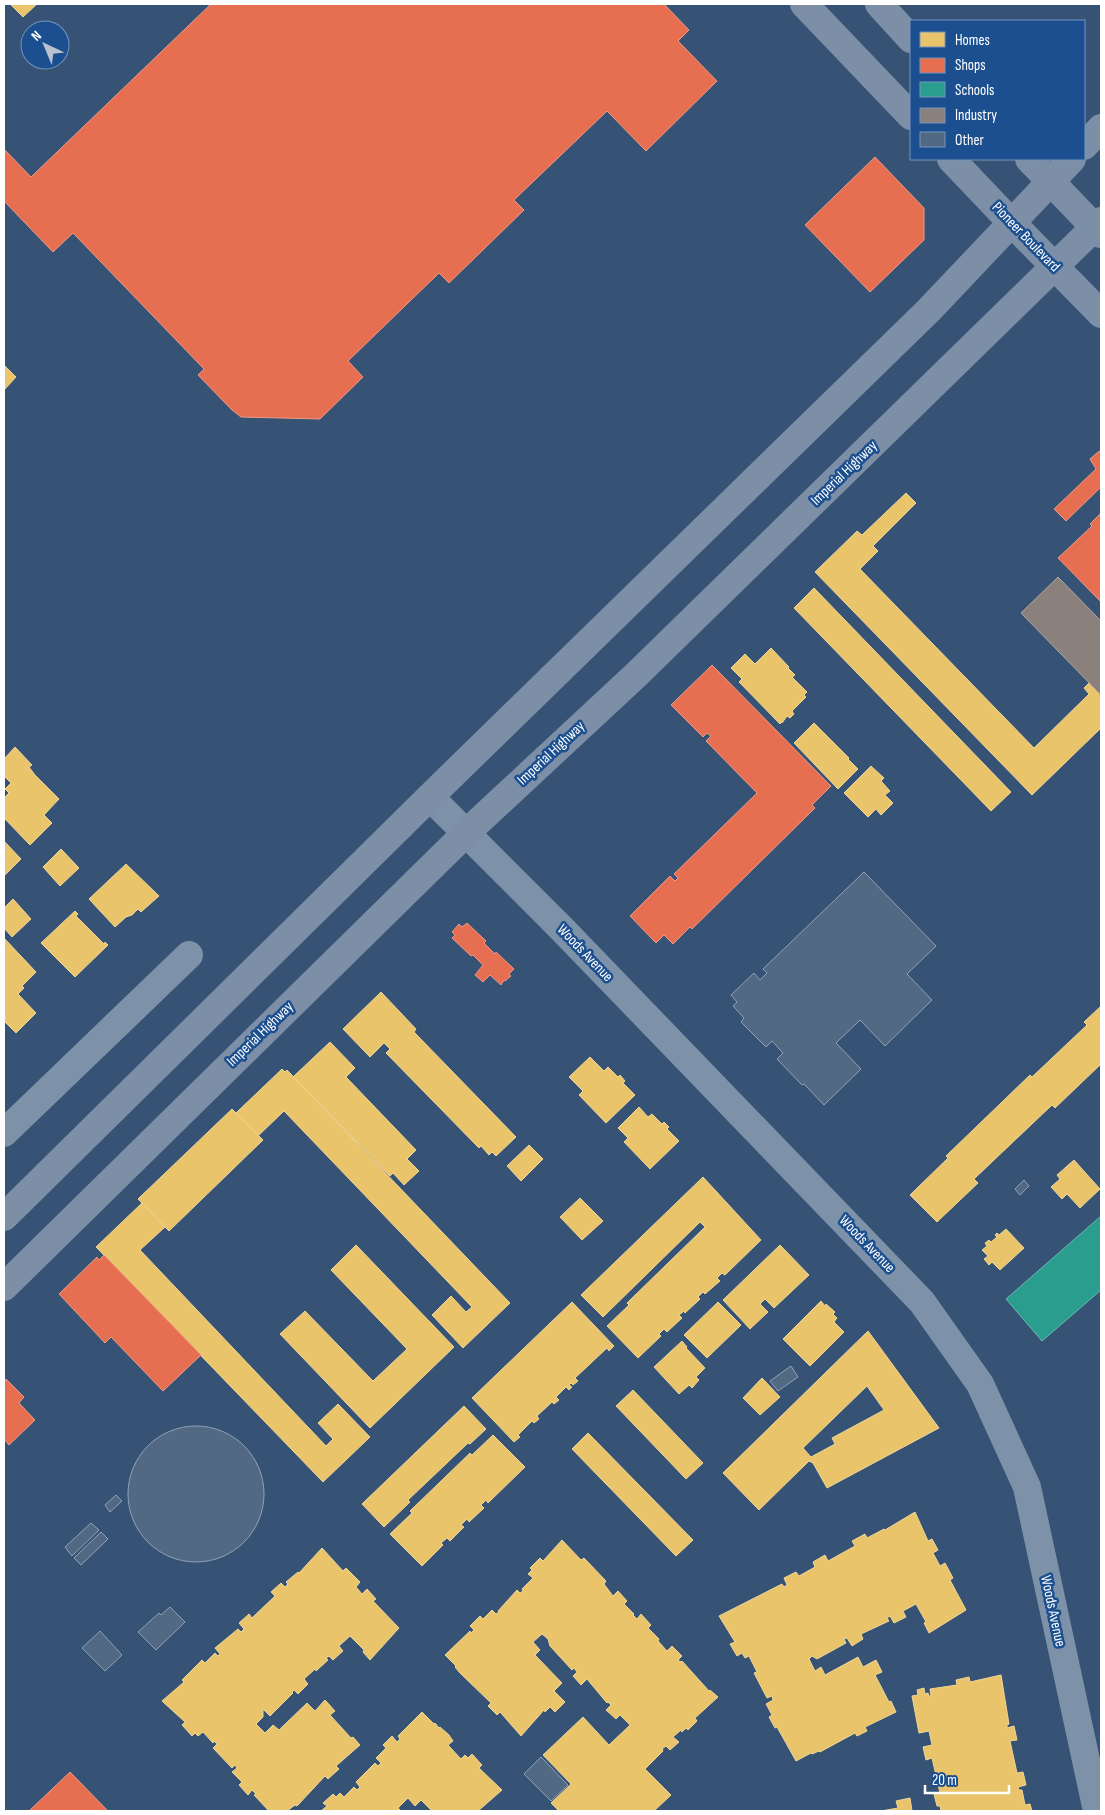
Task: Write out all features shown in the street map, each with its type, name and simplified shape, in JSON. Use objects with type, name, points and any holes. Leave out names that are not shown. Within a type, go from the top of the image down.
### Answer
[{"type":"main road","points":[[804,4],[910,115]]},
{"type":"main road","points":[[879,4],[910,37]]},
{"type":"main road","points":[[1085,145],[1101,128]]},
{"type":"main road","name":"Pioneer Boulevard","points":[[952,160],[1101,314]]},
{"type":"main road","points":[[1030,160],[1099,227]]},
{"type":"main road","points":[[4,1217],[430,797],[923,316],[1010,222],[1071,160]]},
{"type":"main road","name":"Imperial Highway","points":[[4,1287],[465,834],[636,675],[1055,267],[1099,227]]},
{"type":"street","name":"Woods Avenue","points":[[430,797],[562,929],[922,1302],[980,1384],[1027,1487],[1097,1811]]},
{"type":"street","points":[[4,1133],[189,955]]},
{"type":"building: Homes","points":[[10,4],[37,4],[23,17]]},
{"type":"building: Homes","points":[[4,365],[16,377],[4,390]]},
{"type":"building: Homes","points":[[906,493],[916,503],[873,546],[878,551],[860,569],[1034,748],[1089,694],[1084,688],[1089,683],[1101,695],[1101,728],[1032,795],[815,572],[857,531],[862,535]]},
{"type":"building: Homes","points":[[814,588],[1011,792],[991,811],[794,608]]},
{"type":"building: Homes","points":[[771,648],[795,675],[792,677],[807,692],[804,695],[806,697],[792,711],[794,714],[790,718],[787,716],[780,724],[739,682],[742,679],[731,668],[745,654],[755,664]]},
{"type":"building: Homes","points":[[814,723],[858,769],[838,789],[794,743]]},
{"type":"building: Homes","points":[[15,747],[32,765],[29,767],[35,775],[59,799],[44,815],[52,823],[30,845],[4,818],[4,798],[9,793],[5,789],[11,783],[4,776],[4,759]]},
{"type":"building: Homes","points":[[871,766],[884,778],[881,781],[890,791],[885,795],[893,803],[881,815],[876,809],[868,817],[844,793]]},
{"type":"building: Homes","points":[[4,841],[21,859],[4,876]]},
{"type":"building: Homes","points":[[61,849],[79,868],[60,886],[43,867]]},
{"type":"building: Homes","points":[[126,864],[159,896],[141,912],[138,909],[115,927],[89,899]]},
{"type":"building: Homes","points":[[13,899],[31,919],[12,937],[4,928],[4,908]]},
{"type":"building: Homes","points":[[75,911],[78,914],[76,916],[104,944],[105,942],[108,945],[75,977],[41,943]]},
{"type":"building: Homes","points":[[4,938],[36,972],[22,986],[24,988],[18,994],[36,1013],[16,1033],[4,1021]]},
{"type":"building: Homes","points":[[381,992],[416,1029],[414,1032],[516,1137],[496,1156],[492,1152],[489,1155],[481,1146],[479,1148],[386,1053],[390,1049],[384,1043],[370,1057],[343,1029]]},
{"type":"building: Homes","points":[[1101,1006],[1101,1064],[1055,1108],[1052,1105],[974,1179],[978,1183],[937,1222],[910,1195],[948,1158],[946,1156],[1030,1075],[1032,1077],[1087,1025],[1084,1022]]},
{"type":"building: Homes","points":[[330,1042],[355,1068],[346,1077],[416,1150],[407,1159],[419,1171],[404,1185],[393,1173],[390,1176],[293,1077]]},
{"type":"building: Homes","points":[[590,1057],[604,1071],[608,1067],[618,1077],[620,1075],[625,1081],[623,1083],[635,1095],[606,1123],[579,1095],[583,1091],[569,1077]]},
{"type":"building: Homes","points":[[282,1069],[285,1072],[287,1070],[510,1303],[463,1348],[432,1315],[451,1296],[466,1312],[472,1307],[284,1111],[258,1136],[236,1113]]},
{"type":"building: Homes","points":[[639,1107],[648,1117],[652,1114],[662,1124],[664,1122],[669,1127],[667,1129],[679,1141],[650,1169],[624,1142],[628,1138],[618,1128]]},
{"type":"building: Homes","points":[[232,1109],[263,1140],[169,1231],[138,1199]]},
{"type":"building: Homes","points":[[529,1145],[543,1159],[521,1181],[507,1166]]},
{"type":"building: Homes","points":[[1074,1160],[1100,1189],[1080,1208],[1067,1194],[1062,1199],[1051,1187],[1060,1179],[1057,1175]]},
{"type":"building: Homes","points":[[703,1177],[761,1240],[725,1275],[722,1273],[717,1278],[720,1281],[705,1294],[703,1292],[698,1297],[700,1299],[685,1313],[684,1311],[679,1315],[682,1318],[667,1332],[664,1329],[659,1334],[661,1336],[638,1358],[607,1326],[629,1305],[627,1303],[705,1227],[700,1222],[603,1317],[581,1295]]},
{"type":"building: Homes","points":[[580,1198],[603,1221],[582,1240],[560,1217]]},
{"type":"building: Homes","points":[[142,1203],[165,1227],[140,1250],[326,1446],[333,1439],[318,1423],[338,1404],[370,1437],[323,1482],[96,1247]]},
{"type":"building: Homes","points":[[1006,1229],[1024,1248],[1000,1270],[992,1262],[989,1265],[984,1259],[988,1256],[982,1250],[987,1246],[985,1243],[989,1240],[991,1242],[997,1237],[995,1235],[997,1233],[999,1235]]},
{"type":"building: Homes","points":[[356,1245],[454,1347],[370,1428],[280,1334],[305,1311],[373,1381],[407,1349],[331,1270]]},
{"type":"building: Homes","points":[[780,1245],[809,1275],[774,1308],[765,1299],[760,1304],[768,1312],[750,1329],[723,1300]]},
{"type":"building: Homes","points":[[821,1301],[835,1312],[833,1314],[837,1318],[834,1322],[844,1332],[810,1366],[783,1339]]},
{"type":"building: Homes","points":[[572,1302],[614,1346],[609,1351],[607,1348],[575,1378],[578,1381],[573,1385],[571,1383],[569,1385],[572,1387],[569,1390],[566,1387],[556,1397],[559,1400],[554,1404],[552,1402],[537,1416],[539,1419],[534,1423],[532,1421],[518,1435],[520,1437],[514,1442],[472,1398]]},
{"type":"building: Homes","points":[[718,1302],[741,1325],[707,1358],[684,1335]]},
{"type":"building: Homes","points":[[868,1331],[939,1428],[827,1488],[813,1463],[809,1461],[759,1510],[723,1473]],"holes":[[[867,1386],[884,1410],[832,1438],[835,1444],[811,1457],[803,1448]]]},
{"type":"building: Homes","points":[[682,1341],[705,1368],[696,1377],[699,1380],[692,1388],[689,1385],[679,1394],[654,1367]]},
{"type":"building: Homes","points":[[762,1378],[780,1397],[760,1415],[743,1398]]},
{"type":"building: Homes","points":[[633,1390],[703,1463],[686,1479],[616,1406]]},
{"type":"building: Homes","points":[[464,1406],[486,1429],[470,1444],[468,1443],[408,1500],[410,1502],[384,1527],[362,1504]]},
{"type":"building: Homes","points":[[588,1433],[693,1540],[676,1556],[572,1449]]},
{"type":"building: Homes","points":[[493,1435],[525,1467],[488,1503],[486,1500],[481,1505],[484,1508],[469,1522],[467,1519],[461,1525],[464,1527],[450,1541],[447,1538],[441,1543],[443,1545],[422,1566],[390,1534],[412,1513],[410,1511],[470,1453],[472,1455]]},
{"type":"building: Homes","points":[[915,1512],[928,1541],[932,1539],[938,1550],[933,1553],[940,1566],[945,1563],[953,1578],[950,1580],[966,1610],[929,1633],[924,1623],[926,1622],[916,1604],[903,1611],[906,1617],[894,1623],[890,1616],[887,1618],[889,1621],[861,1634],[863,1639],[852,1646],[847,1638],[844,1639],[846,1643],[817,1659],[812,1656],[809,1659],[815,1671],[821,1667],[825,1675],[858,1657],[863,1667],[876,1660],[882,1672],[875,1675],[896,1712],[865,1727],[867,1731],[857,1736],[855,1733],[820,1752],[811,1753],[796,1761],[777,1727],[775,1728],[769,1717],[772,1715],[766,1704],[773,1700],[772,1696],[767,1698],[754,1673],[757,1672],[749,1656],[745,1658],[742,1653],[737,1656],[730,1644],[735,1642],[719,1616],[782,1584],[784,1587],[787,1585],[784,1578],[796,1572],[799,1576],[815,1567],[813,1562],[825,1555],[828,1561],[855,1546],[852,1541],[865,1534],[867,1538],[885,1530]]},
{"type":"building: Homes","points":[[562,1540],[581,1560],[584,1558],[606,1581],[604,1584],[613,1596],[618,1591],[627,1601],[624,1604],[637,1619],[641,1614],[651,1625],[648,1628],[667,1651],[672,1646],[682,1656],[678,1660],[682,1661],[709,1691],[718,1697],[695,1718],[697,1721],[688,1730],[686,1728],[682,1732],[681,1730],[673,1737],[679,1742],[670,1750],[666,1746],[662,1749],[663,1751],[645,1769],[671,1795],[654,1811],[559,1811],[551,1803],[571,1784],[543,1755],[583,1717],[609,1745],[630,1725],[620,1715],[616,1719],[606,1710],[611,1705],[607,1703],[587,1679],[581,1685],[573,1676],[577,1672],[574,1668],[572,1670],[550,1646],[548,1639],[542,1634],[533,1642],[540,1650],[535,1655],[562,1683],[554,1691],[565,1702],[555,1712],[550,1707],[545,1712],[544,1710],[521,1736],[500,1712],[497,1715],[488,1706],[491,1703],[460,1673],[445,1655],[470,1631],[471,1633],[474,1630],[470,1626],[480,1616],[483,1619],[492,1610],[496,1614],[517,1590],[520,1593],[523,1591],[522,1589],[533,1578],[528,1574],[532,1570],[530,1568],[540,1558],[543,1561]]},
{"type":"building: Homes","points":[[322,1548],[343,1571],[346,1568],[360,1582],[356,1587],[362,1594],[367,1589],[376,1599],[373,1601],[399,1628],[370,1660],[363,1652],[364,1650],[350,1636],[339,1646],[343,1651],[333,1660],[329,1656],[326,1658],[328,1660],[304,1679],[308,1684],[298,1694],[294,1690],[270,1716],[263,1709],[263,1717],[256,1724],[265,1733],[273,1725],[279,1730],[307,1703],[315,1711],[325,1700],[335,1711],[330,1715],[360,1745],[336,1766],[339,1769],[328,1779],[325,1776],[297,1806],[295,1805],[287,1811],[269,1811],[254,1795],[256,1794],[252,1790],[248,1795],[239,1785],[242,1782],[232,1772],[237,1768],[235,1765],[232,1768],[213,1748],[217,1744],[214,1741],[213,1743],[203,1732],[198,1736],[195,1733],[192,1736],[182,1725],[185,1722],[162,1701],[184,1682],[182,1680],[202,1660],[205,1663],[215,1653],[218,1656],[220,1654],[215,1648],[238,1629],[241,1632],[244,1629],[239,1623],[249,1614],[252,1618],[275,1596],[271,1592],[281,1583],[285,1587],[288,1584],[286,1582],[299,1573]]},
{"type":"building: Homes","points":[[1001,1675],[1009,1724],[1007,1728],[1014,1726],[1017,1740],[1010,1741],[1017,1773],[1023,1772],[1026,1785],[1018,1787],[1019,1790],[1022,1790],[1025,1805],[1030,1804],[1032,1811],[941,1811],[940,1806],[937,1806],[934,1794],[940,1793],[932,1758],[926,1760],[923,1747],[932,1745],[929,1731],[919,1733],[912,1696],[918,1695],[917,1690],[924,1688],[925,1694],[928,1693],[931,1696],[930,1689],[957,1685],[956,1680],[969,1677],[970,1682]]},
{"type":"building: Homes","points":[[422,1712],[449,1735],[453,1741],[448,1745],[461,1759],[465,1755],[468,1758],[472,1754],[482,1765],[479,1768],[502,1790],[478,1811],[432,1811],[421,1800],[415,1806],[408,1798],[398,1808],[401,1811],[321,1811],[327,1806],[323,1803],[333,1794],[336,1797],[340,1793],[344,1797],[354,1787],[357,1790],[360,1787],[356,1782],[375,1763],[378,1766],[381,1763],[376,1758],[386,1748],[383,1745],[392,1736],[397,1742],[400,1739],[398,1736]]},
{"type":"building: Homes","points":[[910,1798],[912,1811],[881,1811],[898,1808],[896,1801]]},
{"type":"building: Shops","points":[[211,4],[664,4],[689,30],[678,41],[717,81],[646,151],[607,111],[514,200],[524,210],[449,283],[439,273],[348,361],[363,377],[320,419],[241,417],[198,375],[204,369],[73,233],[53,252],[4,201],[4,149],[31,177]]},
{"type":"building: Shops","points":[[875,157],[924,208],[924,240],[870,292],[805,225]]},
{"type":"building: Shops","points":[[1101,451],[1101,487],[1066,521],[1054,509],[1096,469],[1090,459]]},
{"type":"building: Shops","points":[[1101,513],[1101,602],[1058,558],[1092,526],[1090,524]]},
{"type":"building: Shops","points":[[712,665],[831,786],[812,805],[815,808],[692,929],[690,927],[673,944],[664,935],[656,943],[630,916],[670,876],[675,881],[678,878],[674,874],[757,793],[706,741],[711,736],[707,733],[703,737],[671,705]]},
{"type":"building: Shops","points":[[467,923],[486,941],[484,943],[495,954],[496,952],[514,969],[509,974],[511,976],[504,980],[501,985],[490,975],[483,982],[475,975],[483,965],[452,938],[455,935],[452,932],[459,924],[462,927]]},
{"type":"building: Shops","points":[[104,1255],[201,1355],[163,1391],[111,1337],[105,1343],[59,1294],[97,1257],[99,1260]]},
{"type":"building: Shops","points":[[6,1379],[24,1397],[19,1403],[35,1420],[9,1445],[4,1439],[4,1382]]},
{"type":"building: Shops","points":[[70,1772],[108,1811],[29,1811]]},
{"type":"building: Schools","points":[[1101,1216],[1101,1290],[1042,1341],[1006,1299]]},
{"type":"building: Industry","points":[[1058,577],[1101,621],[1101,695],[1021,613]]},
{"type":"building: Other","points":[[864,872],[936,946],[907,974],[932,1000],[885,1046],[860,1020],[836,1043],[861,1069],[824,1105],[777,1059],[783,1053],[772,1041],[766,1047],[741,1022],[744,1018],[733,1006],[737,1002],[731,995],[754,973],[760,980],[767,973],[763,969]]},
{"type":"building: Other","points":[[1024,1180],[1029,1186],[1020,1195],[1015,1189]]},
{"type":"building: Other","points":[[791,1366],[798,1377],[778,1391],[770,1381]]},
{"type":"building: Other","points":[[196,1426],[222,1431],[234,1437],[244,1446],[253,1456],[259,1468],[264,1494],[259,1520],[253,1532],[244,1542],[234,1551],[222,1557],[196,1562],[170,1557],[158,1551],[148,1542],[139,1532],[133,1520],[128,1494],[133,1468],[139,1456],[148,1446],[158,1437],[170,1431]]},
{"type":"building: Other","points":[[116,1495],[122,1501],[110,1512],[105,1505]]},
{"type":"building: Other","points":[[91,1523],[99,1530],[72,1556],[65,1547]]},
{"type":"building: Other","points":[[101,1532],[108,1539],[81,1565],[74,1558]]},
{"type":"building: Other","points":[[170,1607],[185,1622],[156,1650],[138,1632],[159,1613],[161,1615]]},
{"type":"building: Other","points":[[100,1631],[122,1655],[105,1671],[82,1648]]},
{"type":"building: Other","points":[[541,1757],[568,1785],[551,1801],[524,1774]]}]
